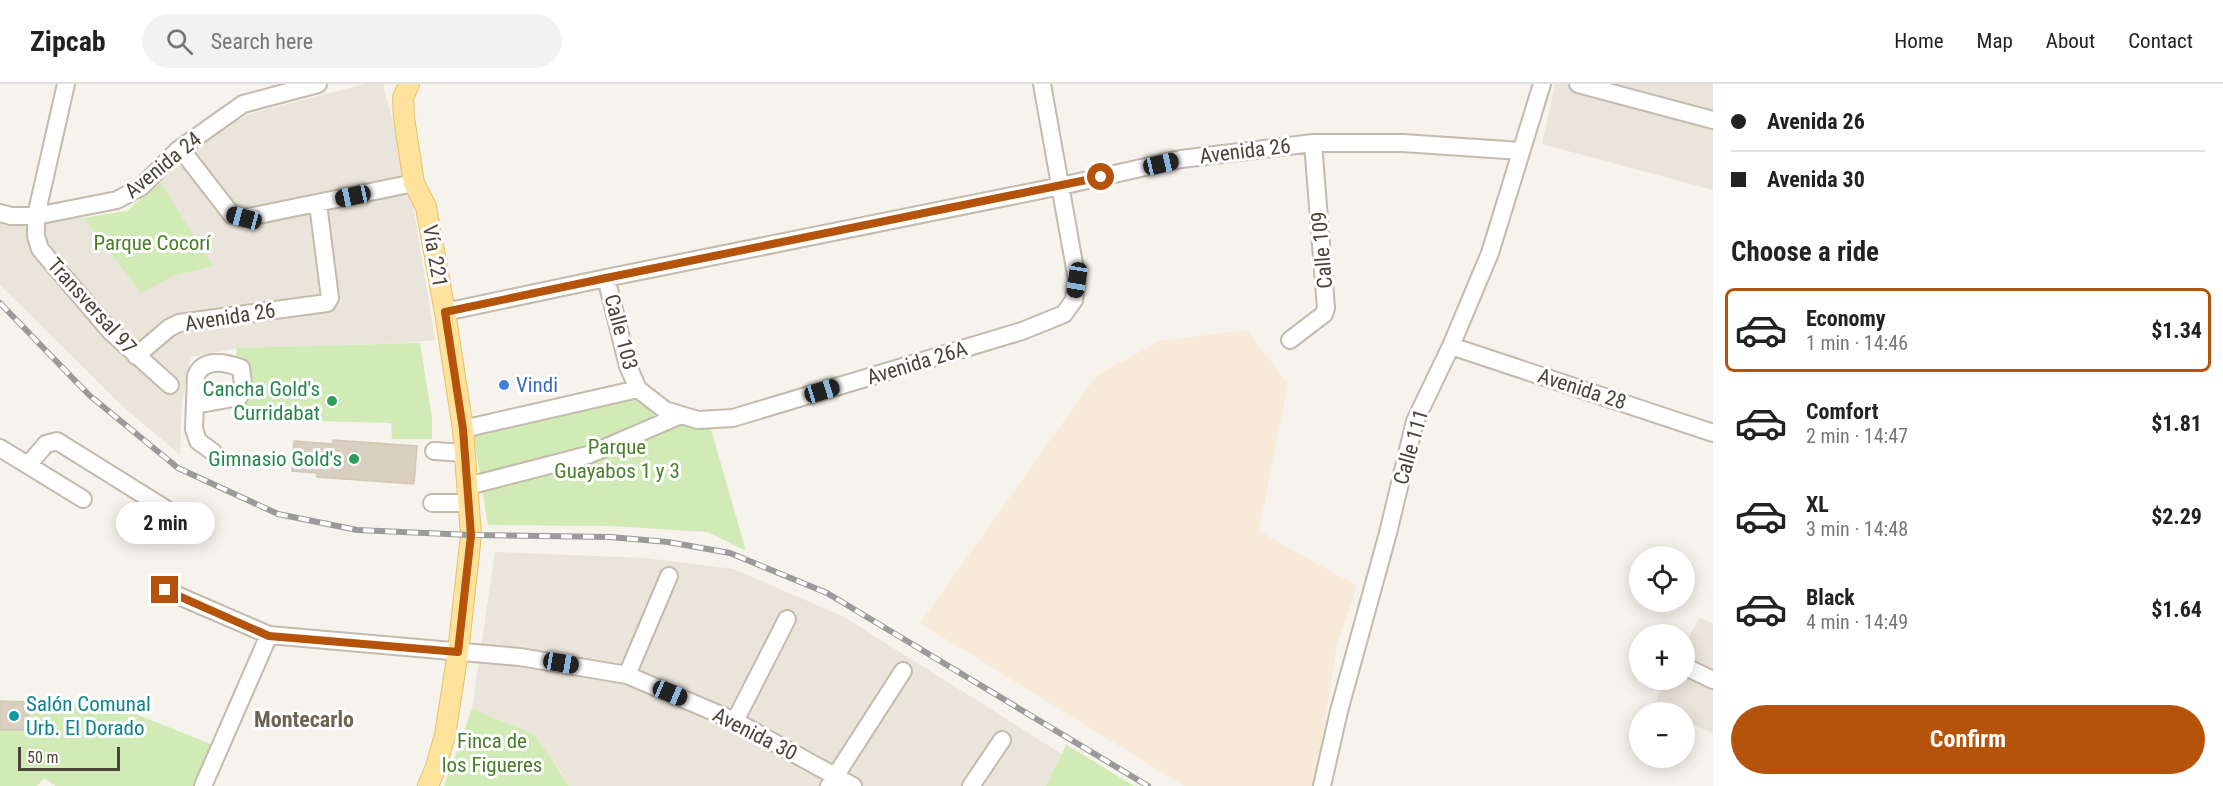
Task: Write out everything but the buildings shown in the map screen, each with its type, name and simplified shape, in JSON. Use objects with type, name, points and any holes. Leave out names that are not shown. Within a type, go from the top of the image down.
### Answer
[{"type":"main road","name":"Vía 221","points":[[409,84],[403,98],[414,183],[426,207],[445,312],[463,429],[471,535],[458,652],[445,735],[428,786]]},
{"type":"street","name":"Transversal 97","points":[[66,84],[36,216],[36,236],[40,249],[111,332],[170,385]]},
{"type":"street","points":[[1042,84],[1061,186]]},
{"type":"street","name":"Calle 111","points":[[1322,786],[1339,711],[1388,534],[1415,420],[1490,253],[1542,84]]},
{"type":"street","points":[[1578,84],[1713,120]]},
{"type":"street","name":"Avenida 24","points":[[0,213],[11,216],[36,216],[127,196],[141,187],[178,150],[243,104],[308,85]]},
{"type":"street","name":"Avenida 26","points":[[445,312],[1061,186],[1181,159],[1313,143],[1403,143],[1521,151]]},
{"type":"street","name":"Calle 109","points":[[1290,340],[1324,314],[1326,308],[1313,143]]},
{"type":"street","points":[[178,150],[187,157],[232,215],[244,218],[414,183]]},
{"type":"street","name":"Avenida 26A","points":[[698,420],[733,418],[1022,331],[1064,315],[1074,300],[1077,280],[1061,186]]},
{"type":"street","name":"Avenida 26","points":[[136,356],[169,328],[179,323],[327,303],[330,298],[318,204]]},
{"type":"street","name":"Calle 103","points":[[606,278],[628,366],[638,389],[665,410],[698,420]]},
{"type":"street","name":"Avenida 28","points":[[1450,346],[1713,432]]},
{"type":"street","points":[[463,429],[638,389]]},
{"type":"street","points":[[195,405],[194,429],[198,441],[213,452]]},
{"type":"street","points":[[432,503],[469,494],[588,456],[681,415]]},
{"type":"street","points":[[28,465],[46,444],[57,441],[166,509]]},
{"type":"street","points":[[0,448],[83,499]]},
{"type":"street","points":[[434,451],[465,453]]},
{"type":"street","points":[[627,675],[669,576]]},
{"type":"street","name":"Avenida 30","points":[[165,590],[269,636],[520,657],[627,675],[735,721],[833,781],[853,786]]},
{"type":"street","points":[[735,721],[787,619]]},
{"type":"street","points":[[203,786],[269,636]]},
{"type":"street","points":[[833,781],[903,671]]},
{"type":"street","points":[[1695,671],[1713,680]]},
{"type":"street","points":[[971,786],[1002,740]]},
{"type":"shaded area","points":[[366,84],[383,84],[413,204],[435,340],[408,343],[238,348],[191,357],[182,401],[180,455],[117,401],[0,285],[0,224],[40,221],[62,216],[84,218],[127,211],[214,135],[248,114]]},
{"type":"shaded area","points":[[1555,84],[1713,84],[1713,190],[1542,144]]},
{"type":"shaded area","points":[[1247,330],[1288,384],[1259,531],[1357,586],[1337,645],[1315,786],[1184,786],[920,623],[1096,376],[1160,341]]},
{"type":"shaded area","points":[[495,552],[646,558],[734,569],[844,617],[1062,754],[1046,786],[569,786],[557,766],[472,709]]},
{"type":"shaded area","points":[[1699,618],[1713,623],[1713,734],[1695,725],[1695,702],[1655,702],[1662,690],[1695,690],[1695,626]]},
{"type":"green space","name":"Parque Cocorí","points":[[160,182],[213,266],[173,276],[141,293],[84,218],[127,211]]},
{"type":"green space","name":"Cancha Gold's Curridabat","points":[[420,343],[432,418],[432,439],[392,439],[391,423],[235,419],[234,383],[237,348]]},
{"type":"green space","name":"Parque Guayabos 1 y 3","points":[[632,384],[660,406],[708,419],[746,551],[708,532],[609,526],[488,525],[471,420]]},
{"type":"green space","points":[[29,702],[116,706],[213,745],[195,786],[56,786],[44,778],[37,786],[0,786],[0,730],[28,730]]},
{"type":"green space","name":"Finca de los Figueres","points":[[472,709],[535,735],[569,786],[444,786]]},
{"type":"green space","points":[[1067,745],[1134,786],[1046,786]]},
{"type":"railway","points":[[0,303],[89,395],[178,468],[278,514],[357,530],[471,535],[610,537],[668,542],[730,553],[827,593],[1148,786]]},
{"type":"place","name":"Vindi","points":[[504,385]]},
{"type":"place","name":"Cancha Gold's Curridabat","points":[[332,401]]},
{"type":"place","name":"Gimnasio Gold's","points":[[354,459]]},
{"type":"place","name":"Salón Comunal Urb. El Dorado","points":[[14,716]]},
{"type":"district","name":"Montecarlo","points":[[304,719]]},
{"type":"route","points":[[165,590],[269,636],[458,652],[471,535],[463,429],[445,312],[1101,177]]}]
